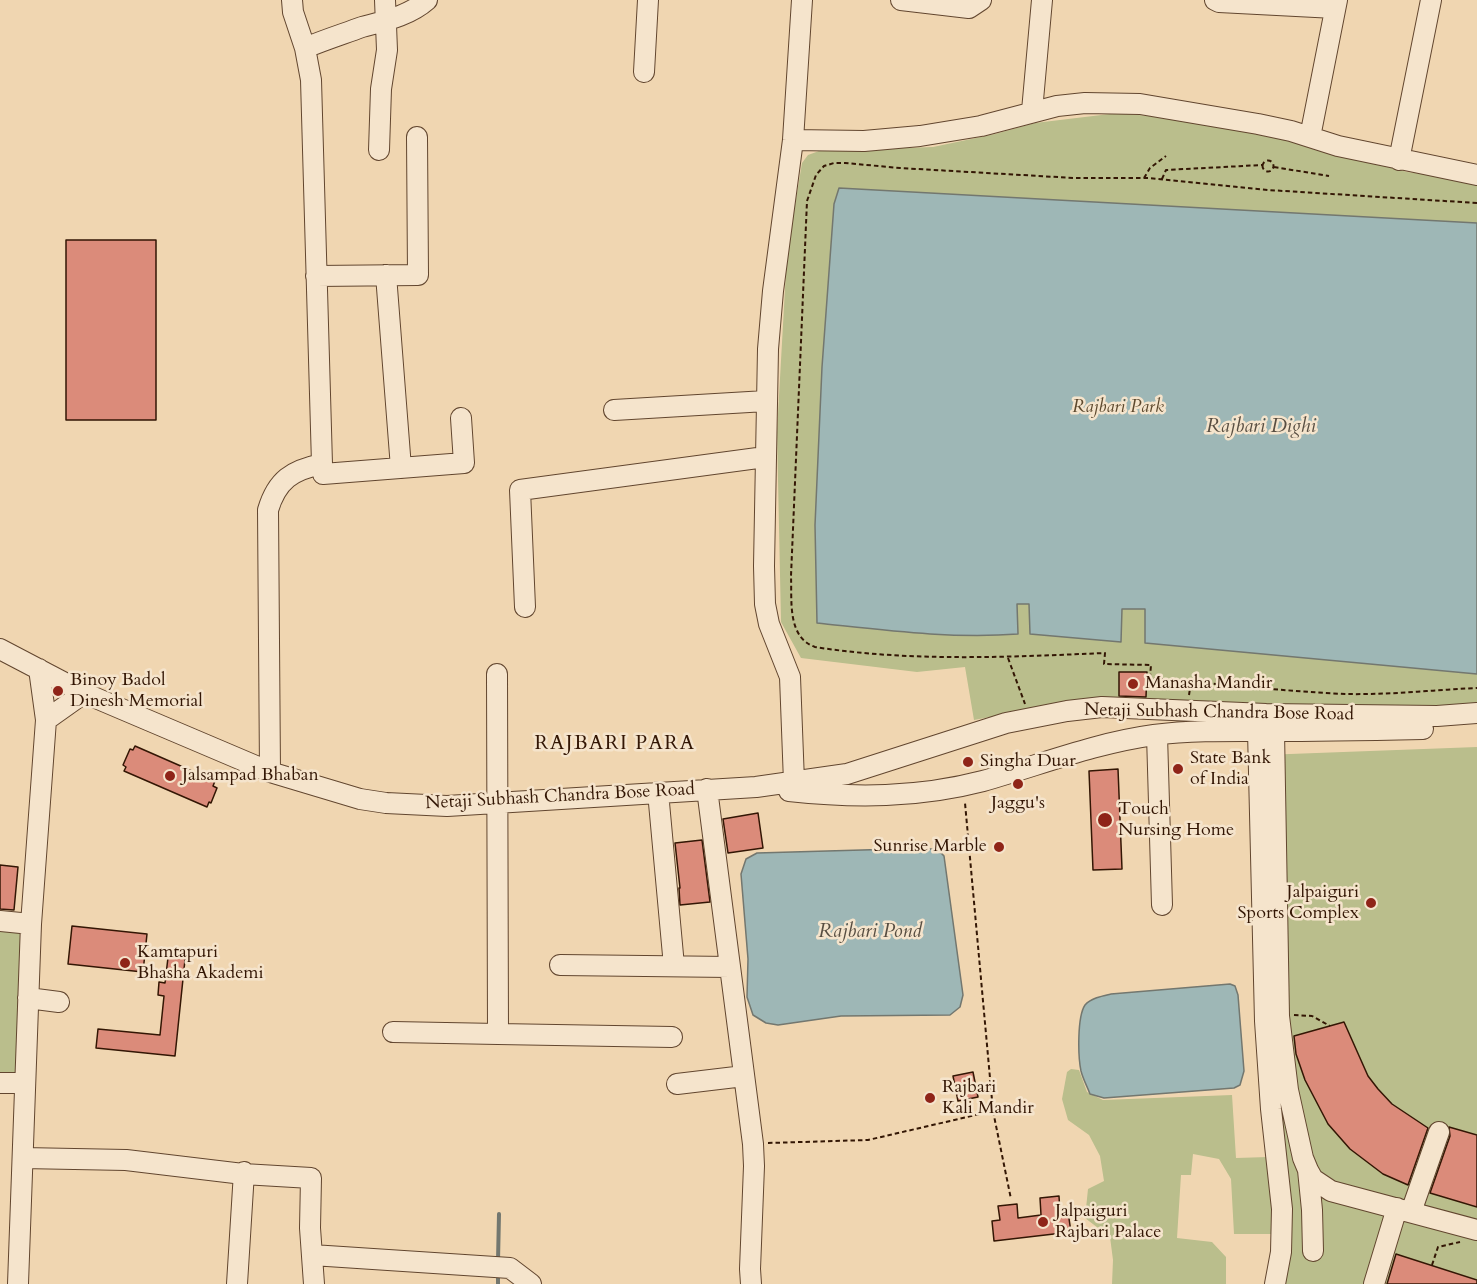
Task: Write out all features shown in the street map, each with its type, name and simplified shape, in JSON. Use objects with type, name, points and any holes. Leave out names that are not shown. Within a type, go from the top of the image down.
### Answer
[{"type":"street","points":[[292,0],[311,80],[323,474],[464,463],[461,418]]},
{"type":"street","points":[[379,150],[381,89],[387,50],[386,0]]},
{"type":"street","points":[[305,48],[387,21],[421,6],[427,0]]},
{"type":"street","points":[[644,72],[648,0]]},
{"type":"street","points":[[794,782],[790,677],[769,624],[765,604],[765,457],[773,291],[793,140],[802,0]]},
{"type":"street","points":[[901,0],[969,8],[981,0]]},
{"type":"street","points":[[1032,111],[1042,0]]},
{"type":"street","points":[[1215,0],[1219,2],[1336,4],[1310,137]]},
{"type":"street","points":[[1400,160],[1431,0]]},
{"type":"street","points":[[793,140],[864,141],[920,136],[981,126],[1032,111],[1075,104],[1140,104],[1258,124],[1400,160],[1477,175]]},
{"type":"street","points":[[316,276],[418,275],[417,137]]},
{"type":"street","points":[[386,275],[401,468]]},
{"type":"street","points":[[614,410],[766,401]]},
{"type":"street","points":[[525,607],[520,490],[765,457]]},
{"type":"street","points":[[270,772],[268,510],[274,493],[286,479],[301,469],[322,464]]},
{"type":"street","name":"Netaji Subhash Chandra Bose Road","points":[[0,648],[84,693],[270,772],[360,799],[386,803],[447,806],[756,787],[847,774],[1006,723],[1067,711],[1120,707],[1188,706],[1380,716],[1477,713]]},
{"type":"street","points":[[18,1284],[31,924],[46,720],[39,669]]},
{"type":"street","points":[[497,674],[498,1034]]},
{"type":"street","points":[[46,720],[84,693]]},
{"type":"street","name":"Netaji Subhash Chandra Bose Road","points":[[756,787],[834,796],[879,797],[964,785],[1113,742],[1157,735],[1440,729],[1477,725]]},
{"type":"street","points":[[1266,731],[1279,1016],[1288,1090],[1303,1158],[1308,1170],[1313,1179],[1331,1191],[1477,1230]]},
{"type":"street","points":[[1266,731],[1265,1022],[1271,1109],[1282,1209],[1281,1251],[1275,1284]]},
{"type":"street","points":[[1157,735],[1162,905]]},
{"type":"street","points":[[707,789],[753,1144],[751,1284]]},
{"type":"street","points":[[658,792],[674,966]]},
{"type":"street","points":[[0,921],[31,924]]},
{"type":"street","points":[[560,965],[730,967]]},
{"type":"street","points":[[28,998],[59,1002]]},
{"type":"street","points":[[393,1032],[672,1037]]},
{"type":"street","points":[[678,1084],[744,1077]]},
{"type":"street","points":[[0,1083],[25,1083]]},
{"type":"street","points":[[1374,1284],[1439,1132]]},
{"type":"street","points":[[23,1158],[126,1160],[311,1178],[310,1228],[314,1284]]},
{"type":"street","points":[[1308,1170],[1313,1251]]},
{"type":"street","points":[[237,1284],[244,1173]]},
{"type":"street","points":[[312,1255],[510,1268],[531,1284]]},
{"type":"path","points":[[1144,178],[1147,171],[1166,156]]},
{"type":"path","points":[[1162,179],[1166,170],[1262,165],[1269,160],[1274,167],[1329,176]]},
{"type":"path","points":[[1477,203],[1268,190],[1162,179],[1074,178],[834,163],[824,166],[816,175],[807,201],[791,576],[792,614],[796,630],[806,644],[834,650],[918,656],[1008,657],[1105,654],[1104,664],[1151,665],[1150,677],[1345,693],[1404,694],[1477,688]]},
{"type":"path","points":[[1262,165],[1267,172],[1274,167]]},
{"type":"path","points":[[1008,657],[1027,710]]},
{"type":"path","points":[[1188,706],[1191,681]]},
{"type":"path","points":[[964,785],[993,1111],[1011,1199]]},
{"type":"path","points":[[1279,1016],[1302,1014],[1312,1016],[1330,1026]]},
{"type":"path","points":[[753,1144],[868,1140],[993,1111]]},
{"type":"path","points":[[1432,1265],[1438,1247],[1450,1245]]},
{"type":"green space","name":"Rajbari Dighi","points":[[1118,113],[1201,121],[1274,132],[1407,172],[1477,181],[1477,706],[1027,710],[974,720],[965,667],[917,672],[801,658],[781,622],[777,432],[787,253],[802,163],[808,155],[819,151],[933,147],[1035,123]]},
{"type":"green space","name":"Jalpaiguri Sports Complex","points":[[1477,747],[1477,1284],[1278,1284],[1276,1111],[1263,755]]},
{"type":"green space","points":[[0,931],[24,933],[21,1078],[0,1077]]},
{"type":"green space","points":[[1071,1069],[1079,1070],[1087,1092],[1103,1100],[1232,1095],[1236,1158],[1268,1157],[1275,1234],[1234,1234],[1231,1179],[1219,1159],[1193,1154],[1191,1175],[1181,1175],[1177,1238],[1212,1242],[1226,1257],[1226,1284],[1112,1284],[1113,1260],[1110,1237],[1085,1218],[1088,1189],[1104,1181],[1100,1156],[1089,1135],[1068,1120],[1062,1099],[1067,1072]]},
{"type":"water","name":"Rajbari Dighi","points":[[839,188],[1477,223],[1477,674],[1145,643],[1145,609],[1122,609],[1121,642],[1030,634],[1029,604],[1017,604],[1018,634],[942,635],[817,623],[815,525],[822,367],[834,204]]},
{"type":"water","name":"Rajbari Pond","points":[[916,848],[935,850],[944,856],[963,995],[960,1007],[950,1015],[841,1016],[778,1025],[766,1023],[753,1015],[747,997],[748,959],[741,874],[746,859],[757,853]]},
{"type":"water","points":[[1230,984],[1235,986],[1238,995],[1244,1071],[1240,1085],[1234,1088],[1104,1098],[1090,1094],[1081,1071],[1079,1047],[1079,1027],[1082,1011],[1087,1003],[1111,994]]},
{"type":"building","points":[[66,240],[156,240],[156,420],[66,420]]},
{"type":"building","name":"Manasha Mandir","points":[[1119,672],[1147,672],[1146,697],[1119,696]]},
{"type":"building","name":"Jalsampad Bhaban","points":[[135,746],[215,781],[213,786],[217,788],[211,803],[209,802],[207,807],[124,771],[126,767],[123,765],[130,749],[133,750]]},
{"type":"building","name":"Touch Nursing Home","points":[[1118,769],[1122,869],[1093,870],[1089,771]]},
{"type":"building","points":[[758,813],[763,848],[728,853],[723,819]]},
{"type":"building","points":[[702,840],[710,902],[680,905],[675,843]]},
{"type":"building","points":[[0,865],[18,867],[14,910],[0,909]]},
{"type":"building","points":[[72,926],[147,934],[143,972],[68,964]]},
{"type":"building","points":[[169,949],[186,950],[175,1056],[96,1048],[98,1029],[160,1035],[164,996],[158,995],[159,982],[165,983]]},
{"type":"building","points":[[1344,1022],[1368,1076],[1378,1089],[1392,1104],[1428,1128],[1408,1185],[1383,1174],[1350,1149],[1328,1124],[1305,1080],[1296,1054],[1294,1036]]},
{"type":"building","points":[[973,1072],[978,1097],[958,1101],[953,1076]]},
{"type":"building","points":[[1449,1127],[1477,1135],[1477,1207],[1430,1193],[1450,1136]]},
{"type":"building","points":[[1059,1196],[1060,1213],[1068,1212],[1071,1232],[994,1241],[992,1221],[1000,1220],[998,1206],[1017,1204],[1018,1218],[1041,1215],[1040,1198]]},
{"type":"building","points":[[1396,1254],[1477,1280],[1477,1284],[1387,1284]]},
{"type":"waterway","points":[[498,1261],[499,1214]]},
{"type":"waterway","points":[[498,1272],[498,1284]]},
{"type":"place","name":"Manasha Mandir","points":[[1133,684]]},
{"type":"place","name":"Binoy Badol Dinesh Memorial","points":[[58,691]]},
{"type":"place","name":"Singha Duar","points":[[968,762]]},
{"type":"place","name":"State Bank of India","points":[[1178,769]]},
{"type":"place","name":"Jalsampad Bhaban","points":[[170,776]]},
{"type":"place","name":"Jaggu's","points":[[1018,784]]},
{"type":"place","name":"Touch Nursing Home","points":[[1105,820]]},
{"type":"place","name":"Sunrise Marble","points":[[999,847]]},
{"type":"place","name":"Jalpaiguri Sports Complex","points":[[1371,903]]},
{"type":"place","name":"Kamtapuri Bhasha Akademi","points":[[125,963]]},
{"type":"place","name":"Rajbari Kali Mandir","points":[[930,1098]]},
{"type":"place","name":"Jalpaiguri Rajbari Palace","points":[[1043,1222]]},
{"type":"district","name":"RAJBARI PARA","points":[[615,744]]},
{"type":"park label","name":"Rajbari Park","points":[[1118,408]]}]
